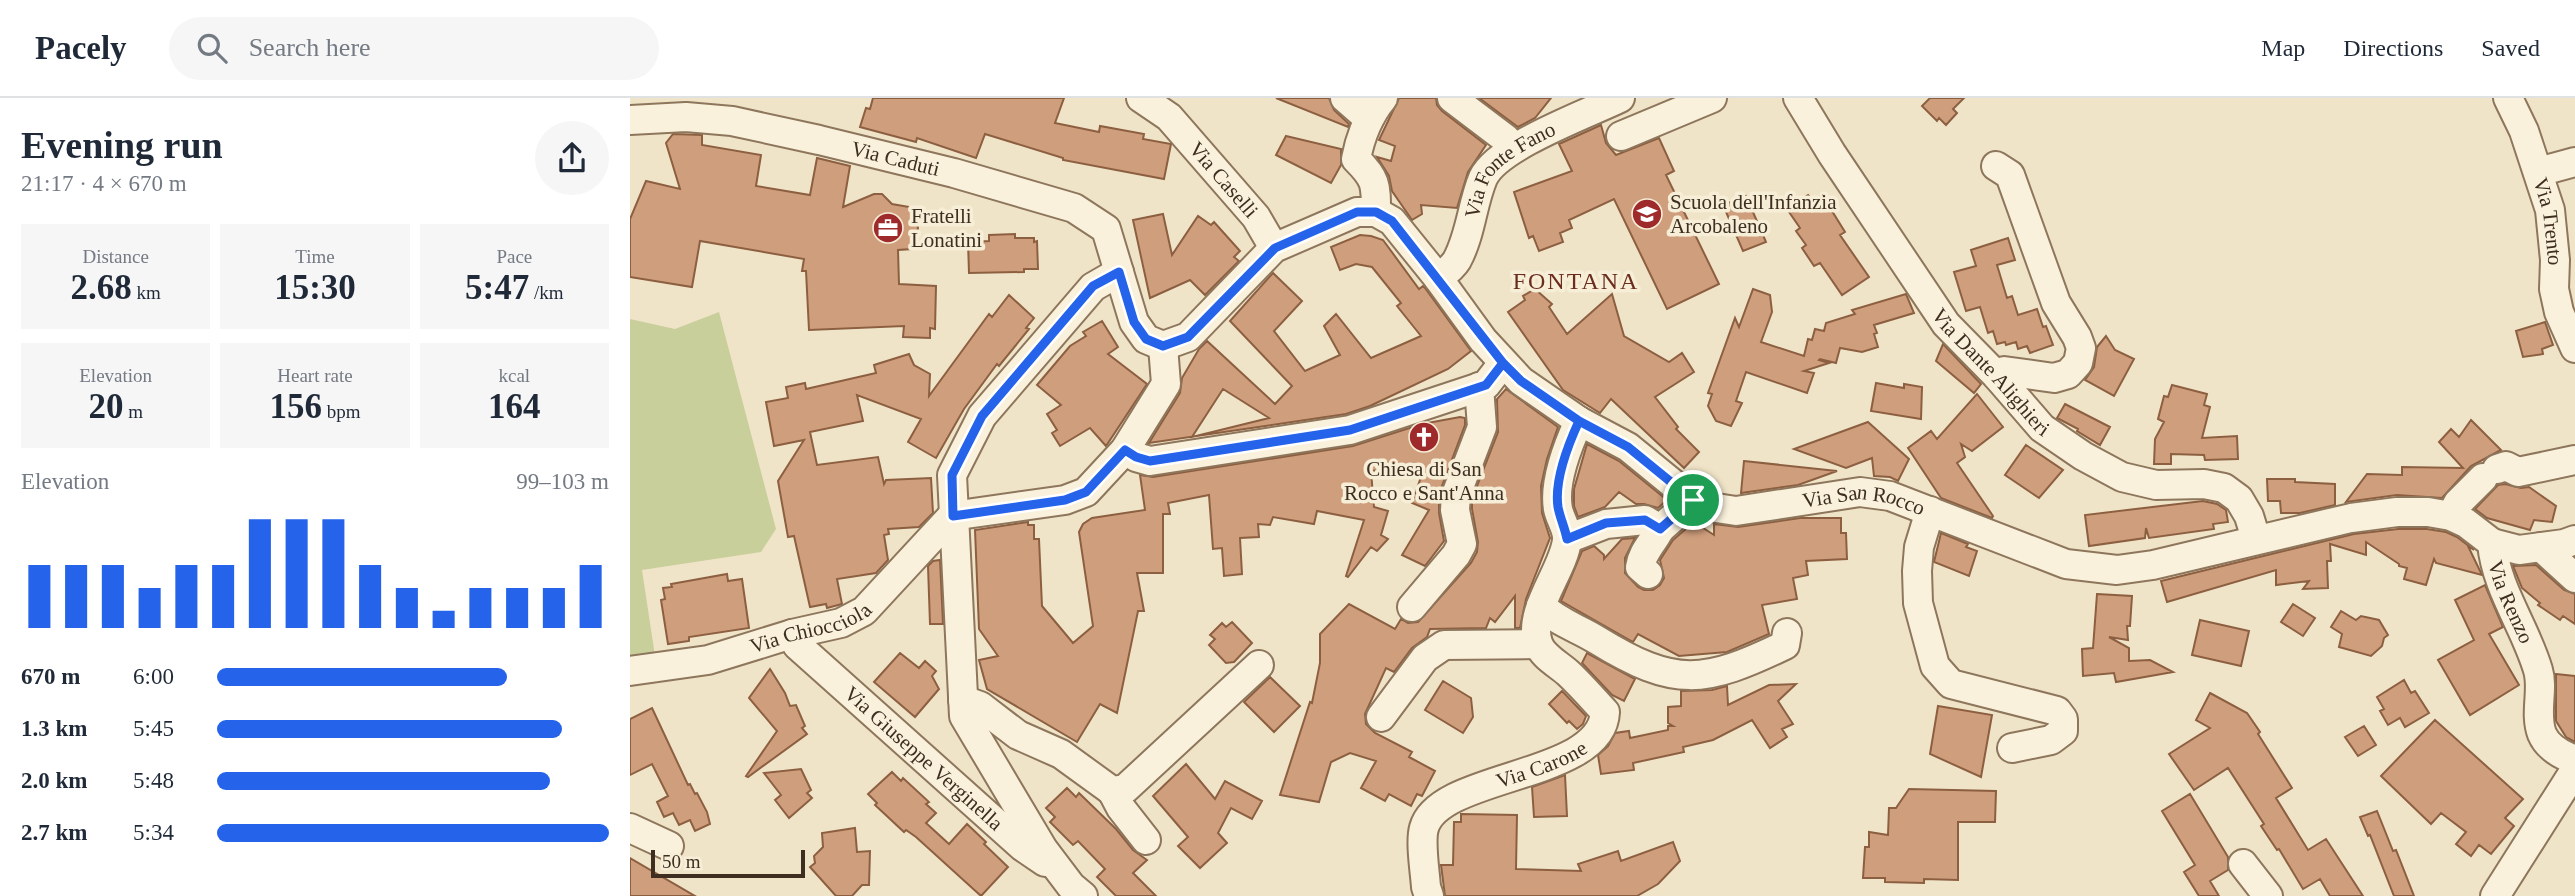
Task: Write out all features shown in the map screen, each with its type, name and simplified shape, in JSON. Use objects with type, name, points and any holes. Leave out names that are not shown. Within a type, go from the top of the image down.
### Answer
[{"type":"street","name":"Via Caselli","points":[[1141,98],[1171,108],[1256,217],[1275,248]]},
{"type":"street","points":[[953,516],[1065,500],[1086,492],[1125,450],[1166,384],[1163,346],[1188,337],[1275,248],[1357,212],[1376,212],[1376,185],[1371,174],[1356,159],[1359,145],[1376,109],[1345,98]]},
{"type":"street","points":[[1452,98],[1506,139],[1513,149]]},
{"type":"street","name":"Via Fonte Fano","points":[[1438,278],[1456,262],[1468,232],[1483,178],[1493,164],[1513,149],[1620,98]]},
{"type":"street","points":[[1621,136],[1712,98]]},
{"type":"street","name":"Via Dante Alighieri","points":[[1798,98],[1832,154],[1946,324],[1997,376],[2042,428],[2082,456],[2122,477],[2156,485],[2204,484],[2224,488],[2238,499],[2249,516],[2256,539]]},
{"type":"street","name":"Via Trento","points":[[2508,98],[2524,131],[2550,209],[2555,260],[2554,289],[2559,312],[2575,348]]},
{"type":"street","name":"Via Caduti","points":[[630,120],[686,117],[732,121],[954,173],[1074,208],[1106,229],[1134,322],[1146,339],[1163,346]]},
{"type":"street","points":[[2538,172],[2575,162]]},
{"type":"street","points":[[1996,166],[2010,176],[2056,303],[2081,348],[2078,363],[2068,374],[2054,378],[2004,371],[1997,376]]},
{"type":"street","name":"Via San Rocco","points":[[1376,212],[1392,221],[1483,340],[1521,381],[1579,421],[1628,447],[1693,500],[1710,507],[1735,511],[1860,492],[1890,496],[2066,564],[2117,570],[2153,565],[2256,539]]},
{"type":"street","name":"Via Giuseppe Verginella","points":[[1083,896],[1071,886],[1043,849],[964,716],[952,475],[982,416],[1093,286],[1119,272]]},
{"type":"street","points":[[1125,450],[1150,461],[1350,430],[1486,385],[1503,363]]},
{"type":"street","points":[[1412,607],[1457,555],[1462,544],[1455,510],[1456,495],[1482,427],[1479,387]]},
{"type":"street","points":[[1381,717],[1425,658],[1444,645],[1538,644],[1536,631],[1541,606],[1567,539],[1557,496],[1565,460],[1579,421]]},
{"type":"street","points":[[2451,516],[2458,503],[2490,473],[2507,466],[2518,472],[2575,460]]},
{"type":"street","points":[[1648,574],[1640,567],[1641,556],[1654,542],[1660,529],[1693,500]]},
{"type":"street","points":[[1930,511],[1919,547],[1918,603],[1935,666],[1951,684],[2057,711],[2063,719],[2063,731],[2057,737],[2012,748]]},
{"type":"street","name":"Via Renzo","points":[[2256,539],[2351,518],[2397,512],[2428,512],[2451,516],[2466,523],[2492,543],[2494,567],[2539,672],[2538,714],[2543,736],[2558,754],[2575,760]]},
{"type":"street","name":"Via Chiocciola","points":[[630,671],[708,660],[841,622],[864,611],[953,516]]},
{"type":"street","points":[[1567,539],[1606,523],[1645,520],[1660,529]]},
{"type":"street","points":[[2492,543],[2519,550],[2575,540]]},
{"type":"street","points":[[2542,547],[2575,578]]},
{"type":"street","points":[[1541,606],[1551,616],[1615,652],[1677,676],[1701,676],[1731,669],[1785,645],[1787,633]]},
{"type":"street","name":"Via Giuseppe Verginella","points":[[792,634],[797,645],[1012,837],[1062,874]]},
{"type":"street","name":"Via Carone","points":[[1429,896],[1426,887],[1423,829],[1432,811],[1453,799],[1570,755],[1594,740],[1605,725],[1605,712],[1538,644]]},
{"type":"street","points":[[1112,791],[1125,789],[1259,665]]},
{"type":"street","points":[[963,700],[980,706],[1018,735],[1061,754],[1112,791],[1121,808],[1146,840]]},
{"type":"street","points":[[2495,896],[2575,770]]},
{"type":"street","points":[[630,828],[669,846]]},
{"type":"street","points":[[2243,864],[2268,896]]},
{"type":"green space","points":[[719,312],[776,529],[761,552],[642,570],[655,656],[630,662],[630,319],[675,329]]},
{"type":"building","points":[[873,98],[1064,98],[1055,123],[1099,132],[1100,126],[1144,134],[1143,139],[1171,144],[1164,179],[1063,160],[985,134],[976,158],[917,138],[916,142],[860,127],[866,108],[870,109]]},
{"type":"building","points":[[1276,98],[1329,98],[1334,110],[1349,124],[1348,127]]},
{"type":"building","points":[[1399,98],[1436,98],[1442,111],[1486,145],[1468,172],[1457,208],[1421,205],[1422,214],[1412,220],[1392,191],[1389,176],[1377,157],[1391,161],[1395,146],[1379,140]]},
{"type":"building","points":[[1479,98],[1551,98],[1535,118],[1518,127]]},
{"type":"building","points":[[1930,98],[1964,98],[1953,109],[1957,113],[1946,125],[1939,118],[1937,121],[1922,106]]},
{"type":"building","points":[[1601,125],[1606,143],[1616,155],[1659,138],[1674,171],[1666,175],[1719,284],[1667,309],[1614,199],[1569,220],[1572,228],[1560,233],[1563,242],[1539,251],[1533,236],[1529,238],[1514,192],[1572,171],[1559,144]]},
{"type":"building","points":[[673,134],[702,135],[702,145],[761,155],[756,186],[810,195],[817,158],[850,166],[843,207],[874,194],[882,194],[892,204],[915,208],[913,217],[917,220],[918,229],[912,235],[912,249],[898,250],[899,284],[936,286],[935,329],[930,328],[930,338],[903,337],[904,326],[809,330],[806,271],[802,271],[804,259],[700,241],[692,287],[630,277],[630,219],[646,181],[680,189],[666,143]]},
{"type":"building","points":[[1286,136],[1341,149],[1341,165],[1331,183],[1276,155]]},
{"type":"building","points":[[1808,195],[1813,201],[1822,195],[1845,232],[1840,235],[1869,277],[1842,295],[1820,263],[1814,266],[1802,248],[1806,245],[1796,231],[1800,228],[1787,209]]},
{"type":"building","points":[[1746,196],[1766,242],[1743,251],[1723,205]]},
{"type":"building","points":[[1163,214],[1172,255],[1198,216],[1211,225],[1214,222],[1240,251],[1234,257],[1239,261],[1205,295],[1190,280],[1150,298],[1133,220]]},
{"type":"building","points":[[1015,234],[1015,238],[1034,238],[1034,242],[1037,241],[1038,269],[1024,269],[1024,272],[969,273],[968,242],[989,241],[989,235]]},
{"type":"building","points":[[1360,235],[1383,240],[1419,289],[1423,286],[1425,288],[1471,351],[1448,369],[1370,406],[1346,414],[1195,436],[1269,418],[1223,389],[1192,437],[1149,443],[1180,393],[1182,378],[1199,349],[1207,341],[1275,404],[1292,386],[1230,321],[1273,273],[1302,301],[1274,331],[1305,371],[1340,355],[1324,326],[1336,314],[1371,358],[1421,336],[1397,306],[1401,303],[1372,267],[1356,264],[1340,270],[1331,247]]},
{"type":"building","points":[[2008,238],[2015,260],[1997,265],[2007,298],[2012,296],[2018,315],[2037,309],[2053,345],[2030,353],[2027,346],[2018,349],[2016,342],[1997,344],[1993,331],[1988,333],[1980,307],[1966,311],[1954,272],[1976,266],[1971,250]]},
{"type":"building","points":[[1535,289],[1552,304],[1549,307],[1567,334],[1612,294],[1624,336],[1669,362],[1682,353],[1694,372],[1655,397],[1678,427],[1676,429],[1699,452],[1684,468],[1611,399],[1600,413],[1563,390],[1508,312],[1525,300],[1523,296]]},
{"type":"building","points":[[1753,289],[1770,295],[1772,312],[1761,342],[1804,356],[1808,339],[1812,340],[1815,329],[1824,331],[1826,323],[1855,314],[1852,310],[1906,294],[1914,313],[1874,325],[1878,347],[1862,352],[1840,348],[1836,363],[1820,359],[1829,363],[1804,371],[1814,373],[1807,393],[1746,372],[1736,401],[1742,403],[1731,426],[1716,421],[1708,406],[1712,394],[1708,393],[1735,318],[1739,327]]},
{"type":"building","points":[[1009,295],[1034,318],[1026,328],[1029,329],[999,366],[997,364],[964,409],[936,458],[908,442],[921,419],[857,395],[863,421],[810,432],[817,465],[878,457],[884,484],[886,480],[931,478],[933,513],[919,527],[888,529],[889,534],[884,535],[888,560],[876,573],[837,579],[842,604],[827,608],[826,604],[810,607],[794,536],[788,537],[778,481],[804,440],[774,446],[766,402],[788,398],[786,387],[805,383],[806,389],[876,373],[874,365],[909,354],[914,365],[930,374],[929,396],[989,314],[992,317]]},
{"type":"building","points":[[1102,321],[1118,347],[1108,354],[1147,384],[1106,446],[1090,428],[1060,446],[1052,433],[1057,430],[1047,414],[1061,405],[1037,385],[1070,346],[1086,336],[1083,332]]},
{"type":"building","points":[[2545,322],[2553,345],[2542,349],[2543,354],[2523,357],[2516,331]]},
{"type":"building","points":[[2106,336],[2115,350],[2134,359],[2114,396],[2085,380],[2094,367],[2097,347]]},
{"type":"building","points":[[1943,344],[1981,384],[1974,393],[1936,361]]},
{"type":"building","points":[[1876,383],[1904,388],[1904,384],[1922,387],[1921,419],[1871,411]]},
{"type":"building","points":[[2172,385],[2207,394],[2204,405],[2210,407],[2202,438],[2237,436],[2238,459],[2205,460],[2204,455],[2171,454],[2171,464],[2154,464],[2155,439],[2164,422],[2158,419],[2164,396],[2168,397]]},
{"type":"building","points":[[1506,389],[1558,427],[1541,486],[1542,513],[1550,538],[1526,599],[1520,628],[1515,628],[1515,596],[1495,622],[1490,618],[1486,628],[1430,629],[1427,637],[1412,648],[1394,672],[1386,668],[1365,714],[1366,724],[1375,733],[1412,752],[1409,757],[1435,771],[1422,796],[1417,794],[1411,806],[1389,794],[1385,801],[1361,788],[1376,761],[1350,753],[1331,762],[1319,802],[1280,795],[1310,702],[1312,703],[1320,663],[1320,634],[1349,604],[1395,629],[1401,619],[1408,623],[1418,622],[1471,563],[1477,552],[1478,542],[1472,499],[1498,432],[1497,399]]},
{"type":"building","points":[[1977,394],[2003,427],[1972,451],[1961,444],[1965,457],[1957,463],[1992,518],[1941,498],[1908,448],[1931,431],[1937,439]]},
{"type":"building","points":[[2065,404],[2110,427],[2100,445],[2057,418]]},
{"type":"building","points":[[1465,418],[1465,425],[1439,494],[1444,541],[1425,566],[1402,555],[1429,510],[1412,503],[1422,474],[1407,476],[1406,468],[1371,471],[1374,507],[1388,511],[1381,535],[1388,539],[1377,551],[1371,547],[1348,577],[1346,576],[1364,520],[1317,511],[1314,524],[1273,517],[1270,525],[1258,524],[1259,537],[1240,538],[1242,574],[1224,576],[1222,548],[1213,549],[1209,495],[1168,503],[1170,514],[1163,514],[1163,573],[1137,573],[1144,611],[1138,611],[1117,713],[1100,704],[1077,742],[987,689],[979,660],[998,656],[979,629],[975,530],[1028,522],[1028,525],[1034,525],[1034,539],[1039,539],[1042,606],[1073,643],[1093,626],[1079,532],[1083,524],[1092,518],[1145,510],[1140,475],[1153,477],[1353,446],[1422,424]]},
{"type":"building","points":[[2471,420],[2501,450],[2471,466],[2442,498],[2397,495],[2346,502],[2367,474],[2402,475],[2402,467],[2463,468],[2439,442],[2451,429],[2459,437]]},
{"type":"building","points":[[1868,422],[1909,459],[1898,481],[1890,477],[1874,476],[1872,458],[1846,468],[1794,449]]},
{"type":"building","points":[[1587,444],[1619,461],[1667,500],[1658,508],[1636,504],[1619,492],[1605,507],[1578,517],[1574,506],[1574,489]]},
{"type":"building","points":[[2026,445],[2063,470],[2039,498],[2005,475]]},
{"type":"building","points":[[1744,461],[1837,471],[1798,485],[1741,493]]},
{"type":"building","points":[[2267,479],[2335,484],[2335,505],[2300,513],[2281,513],[2280,501],[2268,501]]},
{"type":"building","points":[[2498,485],[2529,487],[2556,506],[2552,522],[2534,520],[2530,530],[2487,518],[2475,509]]},
{"type":"building","points":[[2203,501],[2217,504],[2226,510],[2228,522],[2213,524],[2214,529],[2149,538],[2146,528],[2145,538],[2089,546],[2085,515]]},
{"type":"building","points":[[1800,518],[1841,518],[1841,533],[1846,533],[1847,559],[1806,561],[1808,575],[1793,578],[1797,599],[1762,605],[1769,634],[1727,652],[1679,656],[1638,634],[1633,642],[1561,601],[1582,551],[1594,546],[1604,555],[1604,559],[1622,539],[1635,538],[1625,558],[1625,573],[1638,587],[1653,590],[1664,578],[1660,560],[1673,540],[1694,522],[1714,535],[1714,524],[1738,527]]},
{"type":"building","points":[[2427,529],[2457,537],[2474,550],[2468,546],[2482,575],[2436,563],[2434,559],[2426,585],[2404,579],[2407,568],[2399,566],[2366,542],[2366,555],[2330,544],[2331,561],[2327,561],[2328,588],[2303,589],[2309,581],[2276,585],[2276,570],[2167,602],[2161,581],[2354,534]]},
{"type":"building","points":[[1941,533],[1968,544],[1966,547],[1977,551],[1969,576],[1934,562]]},
{"type":"building","points":[[940,560],[943,624],[930,624],[928,566],[933,561]]},
{"type":"building","points":[[2536,565],[2564,590],[2575,594],[2575,624],[2563,616],[2560,620],[2538,605],[2540,603],[2522,588],[2513,566]]},
{"type":"building","points":[[727,574],[728,581],[742,579],[749,628],[689,637],[689,641],[668,644],[661,600],[665,599],[663,588],[672,587],[671,584]]},
{"type":"building","points":[[2485,585],[2503,627],[2489,634],[2519,685],[2470,715],[2438,660],[2474,640],[2455,600]]},
{"type":"building","points":[[2097,594],[2132,596],[2130,626],[2127,626],[2128,640],[2109,637],[2129,648],[2129,661],[2150,660],[2173,672],[2116,682],[2114,673],[2083,676],[2082,649],[2093,648]]},
{"type":"building","points":[[2293,604],[2315,618],[2303,636],[2281,622]]},
{"type":"building","points":[[2341,611],[2356,620],[2361,616],[2379,620],[2388,635],[2382,646],[2371,656],[2339,647],[2342,634],[2331,627]]},
{"type":"building","points":[[2200,620],[2249,631],[2241,666],[2192,655]]},
{"type":"building","points":[[1232,622],[1252,643],[1234,662],[1226,663],[1209,645],[1215,639],[1210,635],[1222,623],[1226,627]]},
{"type":"building","points":[[900,653],[919,668],[925,661],[936,671],[932,676],[939,689],[915,717],[874,682]]},
{"type":"building","points":[[1587,653],[1635,679],[1624,701],[1612,695],[1582,663]]},
{"type":"building","points":[[770,669],[790,706],[796,705],[805,726],[802,728],[807,734],[748,777],[746,776],[777,731],[749,698]]},
{"type":"building","points":[[2556,674],[2575,676],[2575,742],[2566,737],[2556,721]]},
{"type":"building","points":[[1270,677],[1300,706],[1274,732],[1244,702]]},
{"type":"building","points":[[2404,680],[2411,693],[2415,691],[2429,713],[2405,727],[2400,718],[2388,725],[2380,711],[2384,709],[2377,697]]},
{"type":"building","points":[[1443,681],[1471,698],[1473,717],[1463,733],[1425,710]]},
{"type":"building","points":[[1796,684],[1778,701],[1793,724],[1782,729],[1787,737],[1770,748],[1752,720],[1713,740],[1683,747],[1684,752],[1633,763],[1634,770],[1601,774],[1598,755],[1608,746],[1615,733],[1629,731],[1630,738],[1668,730],[1668,726],[1673,726],[1668,723],[1668,707],[1681,706],[1681,691],[1712,690],[1727,686],[1728,705],[1769,685]]},
{"type":"building","points":[[1562,691],[1586,716],[1577,729],[1569,721],[1567,723],[1549,704]]},
{"type":"building","points":[[2210,693],[2247,713],[2292,788],[2276,798],[2308,850],[2326,839],[2363,896],[2330,896],[2320,879],[2303,889],[2279,849],[2277,850],[2261,826],[2264,824],[2228,768],[2194,790],[2169,754],[2210,728],[2196,720]]},
{"type":"building","points":[[1938,706],[1992,715],[1981,777],[1930,754]]},
{"type":"building","points":[[652,708],[688,785],[697,793],[707,812],[710,824],[695,831],[690,820],[679,825],[673,813],[664,817],[657,802],[668,796],[652,764],[630,775],[630,719]]},
{"type":"building","points":[[2435,720],[2523,799],[2505,818],[2514,826],[2491,854],[2479,845],[2471,856],[2456,844],[2466,832],[2441,813],[2431,824],[2381,776]]},
{"type":"building","points":[[2364,726],[2376,745],[2358,756],[2345,737]]},
{"type":"building","points":[[1186,764],[1215,799],[1225,781],[1262,801],[1252,819],[1231,808],[1218,833],[1227,843],[1200,868],[1178,846],[1188,837],[1153,796]]},
{"type":"building","points":[[801,769],[811,790],[807,793],[812,798],[789,818],[775,800],[781,795],[764,773]]},
{"type":"building","points":[[892,772],[901,781],[903,778],[929,802],[926,804],[936,813],[926,823],[949,844],[967,824],[1008,867],[981,896],[916,837],[906,830],[904,832],[875,805],[877,803],[868,794]]},
{"type":"building","points":[[1565,775],[1567,816],[1534,817],[1532,787]]},
{"type":"building","points":[[1067,788],[1076,797],[1079,793],[1116,829],[1133,850],[1147,860],[1133,873],[1156,896],[1116,896],[1097,877],[1105,869],[1078,841],[1073,845],[1050,822],[1055,817],[1046,808]]},
{"type":"building","points":[[1909,789],[1996,791],[1995,822],[1958,822],[1958,880],[1924,879],[1924,883],[1885,882],[1885,878],[1863,878],[1869,832],[1888,835],[1889,808],[1896,808]]},
{"type":"building","points":[[2190,794],[2228,857],[2228,870],[2210,881],[2219,896],[2199,896],[2184,872],[2195,865],[2162,811]]},
{"type":"building","points":[[2377,811],[2414,896],[2394,896],[2360,817]]},
{"type":"building","points":[[1461,814],[1517,815],[1516,869],[1581,871],[1578,864],[1618,851],[1621,861],[1673,842],[1680,861],[1658,884],[1637,896],[1445,896],[1441,865],[1453,865],[1454,822],[1461,822]]},
{"type":"building","points":[[855,828],[857,852],[870,851],[869,885],[862,885],[852,896],[836,896],[810,867],[815,863],[814,856],[823,847],[822,833]]},
{"type":"building","points":[[630,858],[695,896],[630,896]]},
{"type":"place","name":"Scuola dell'Infanzia Arcobaleno","points":[[1647,214]]},
{"type":"place","name":"Fratelli Lonatini","points":[[888,228]]},
{"type":"place","name":"Chiesa di San Rocco e Sant'Anna","points":[[1424,437]]},
{"type":"district","name":"FONTANA","points":[[1576,281]]},
{"type":"route","points":[[1693,500],[1628,447],[1579,421],[1521,381],[1503,363],[1486,385],[1350,430],[1150,461],[1125,450],[1086,492],[1065,500],[953,516],[952,475],[982,416],[1093,286],[1119,272],[1134,322],[1146,339],[1163,346],[1188,337],[1275,248],[1357,212],[1376,212],[1392,221],[1503,363],[1521,381],[1579,421],[1572,436],[1557,496],[1567,539],[1606,523],[1645,520],[1660,529],[1693,500]]}]
